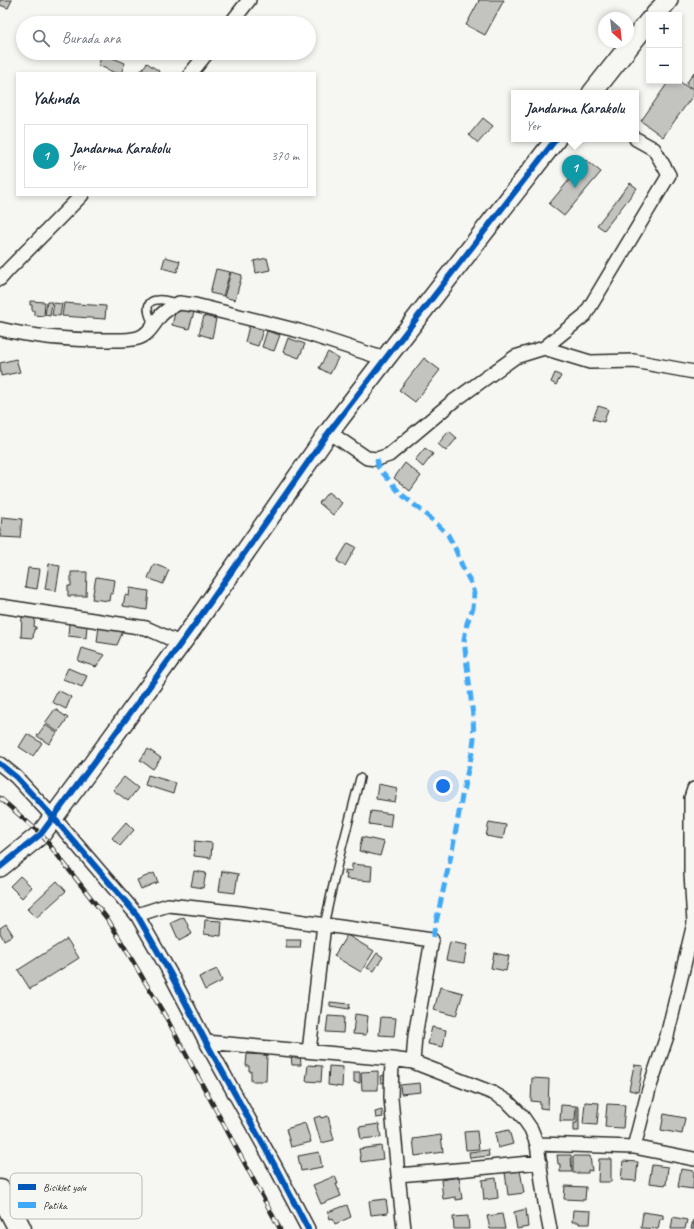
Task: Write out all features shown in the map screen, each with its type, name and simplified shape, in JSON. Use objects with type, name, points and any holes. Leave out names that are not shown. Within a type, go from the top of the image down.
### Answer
[{"type":"highway","points":[[0,1191],[10,1210]]},
{"type":"highway","points":[[15,1219],[20,1229]]},
{"type":"street","points":[[237,16],[250,0]]},
{"type":"street","points":[[658,12],[668,0]]},
{"type":"street","points":[[594,90],[646,24]]},
{"type":"street","points":[[192,72],[201,60]]},
{"type":"street","points":[[329,432],[367,458],[377,459],[389,454],[451,403],[516,357],[544,348],[585,316],[669,176],[654,149],[639,141]]},
{"type":"street","points":[[0,867],[41,834],[180,643],[329,432],[554,142]]},
{"type":"street","points":[[0,279],[81,196]]},
{"type":"street","points":[[0,329],[19,334],[83,340],[120,340],[137,338],[144,335],[161,315],[179,303],[195,305],[299,331],[385,359]]},
{"type":"street","points":[[544,348],[590,362],[634,361],[694,372]]},
{"type":"street","points":[[0,606],[146,628],[180,643]]},
{"type":"street","points":[[0,764],[16,777],[53,817],[137,915],[170,973],[308,1229]]},
{"type":"street","points":[[634,1147],[648,1089],[667,1036],[694,923],[691,873],[691,798],[694,789]]},
{"type":"street","points":[[137,915],[168,905],[241,913],[432,940],[415,1036],[413,1062]]},
{"type":"street","points":[[310,1051],[324,925]]},
{"type":"street","points":[[206,1042],[413,1062],[493,1093],[508,1102],[522,1116],[531,1129],[537,1144],[550,1229]]},
{"type":"street","points":[[392,1059],[391,1098],[404,1229]]},
{"type":"street","points":[[537,1144],[634,1147],[694,1159]]},
{"type":"street","points":[[398,1174],[540,1162]]},
{"type":"lane","points":[[324,925],[360,778]]},
{"type":"building","points":[[0,0],[12,0],[8,8],[0,5]]},
{"type":"building","points":[[478,0],[504,0],[485,35],[466,25],[479,1]]},
{"type":"building","points":[[100,60],[118,60],[125,63],[121,72],[113,72],[98,65]]},
{"type":"building","points":[[147,63],[159,71],[158,72],[140,72]]},
{"type":"building","points":[[694,72],[694,90],[686,84]]},
{"type":"building","points":[[682,83],[694,92],[663,137],[641,121],[667,84]]},
{"type":"building","points":[[483,118],[493,126],[478,143],[469,135]]},
{"type":"building","points":[[586,160],[601,172],[564,216],[549,204]]},
{"type":"building","points":[[630,183],[637,188],[604,230],[597,225]]},
{"type":"building","points":[[165,257],[180,261],[177,272],[162,268]]},
{"type":"building","points":[[267,258],[270,270],[256,273],[254,261]]},
{"type":"building","points":[[216,269],[230,272],[223,296],[210,293]]},
{"type":"building","points":[[231,272],[242,275],[235,300],[224,297]]},
{"type":"building","points":[[30,301],[45,302],[44,316],[34,315],[34,310],[32,310]]},
{"type":"building","points":[[47,302],[52,302],[50,316],[45,315]]},
{"type":"building","points":[[54,303],[62,304],[60,316],[52,315]]},
{"type":"building","points":[[64,303],[106,306],[105,319],[62,316]]},
{"type":"building","points":[[177,305],[195,309],[189,329],[172,325]]},
{"type":"building","points":[[204,316],[216,319],[212,338],[199,334]]},
{"type":"building","points":[[249,326],[263,330],[258,346],[245,342]]},
{"type":"building","points":[[267,331],[280,335],[274,351],[262,347]]},
{"type":"building","points":[[288,338],[305,344],[299,358],[283,352]]},
{"type":"building","points":[[328,352],[338,358],[330,374],[319,368]]},
{"type":"building","points":[[424,358],[440,370],[415,402],[399,390]]},
{"type":"building","points":[[16,359],[20,372],[1,376],[0,363]]},
{"type":"building","points":[[555,373],[561,376],[556,385],[551,382]]},
{"type":"building","points":[[598,406],[608,409],[604,422],[593,419]]},
{"type":"building","points":[[449,431],[457,438],[446,451],[438,444]]},
{"type":"building","points":[[425,448],[433,454],[423,467],[415,460]]},
{"type":"building","points":[[405,463],[421,476],[410,491],[394,478]]},
{"type":"building","points":[[328,492],[342,503],[333,515],[319,503]]},
{"type":"building","points":[[2,517],[22,519],[20,538],[0,537]]},
{"type":"building","points":[[348,543],[356,547],[345,566],[337,561]]},
{"type":"building","points":[[49,564],[60,566],[56,591],[45,589]]},
{"type":"building","points":[[154,564],[169,570],[163,584],[148,578]]},
{"type":"building","points":[[28,568],[40,569],[37,589],[25,587]]},
{"type":"building","points":[[71,572],[87,572],[86,596],[68,596],[68,586],[71,586]]},
{"type":"building","points":[[96,577],[115,580],[113,594],[110,593],[109,601],[92,599]]},
{"type":"building","points":[[130,588],[149,591],[147,610],[123,606],[125,595],[129,596]]},
{"type":"building","points":[[22,616],[35,617],[34,627],[36,627],[36,629],[34,629],[33,638],[21,637]]},
{"type":"building","points":[[69,623],[87,625],[86,638],[68,636]]},
{"type":"building","points":[[99,626],[124,629],[117,645],[97,642]]},
{"type":"building","points":[[82,648],[105,655],[96,667],[78,661]]},
{"type":"building","points":[[68,668],[87,676],[82,687],[63,679]]},
{"type":"building","points":[[58,690],[71,697],[66,709],[52,702]]},
{"type":"building","points":[[55,709],[68,718],[58,732],[45,723]]},
{"type":"building","points":[[45,725],[57,733],[49,744],[37,736]]},
{"type":"building","points":[[27,734],[42,743],[33,756],[19,747]]},
{"type":"building","points":[[148,749],[161,758],[153,769],[140,760]]},
{"type":"building","points":[[148,775],[176,783],[173,794],[145,785]]},
{"type":"building","points":[[124,777],[138,788],[128,801],[113,790]]},
{"type":"building","points":[[378,784],[398,788],[395,802],[376,799]]},
{"type":"building","points":[[371,811],[392,814],[390,827],[369,824]]},
{"type":"building","points":[[126,822],[134,830],[120,846],[112,838]]},
{"type":"building","points":[[489,822],[506,825],[503,839],[486,836]]},
{"type":"building","points":[[362,837],[384,842],[380,856],[359,851]]},
{"type":"building","points":[[195,841],[212,843],[211,858],[194,856]]},
{"type":"building","points":[[352,864],[372,866],[371,881],[346,879],[347,874],[345,874],[345,870],[352,871]]},
{"type":"building","points":[[194,871],[206,873],[203,888],[191,886]]},
{"type":"building","points":[[222,871],[238,874],[235,893],[219,891]]},
{"type":"building","points":[[154,873],[158,882],[141,889],[137,880]]},
{"type":"building","points":[[20,876],[32,887],[22,898],[10,886]]},
{"type":"building","points":[[57,881],[66,891],[36,918],[27,909]]},
{"type":"building","points":[[184,917],[192,934],[179,941],[171,923]]},
{"type":"building","points":[[205,920],[222,921],[221,936],[204,934]]},
{"type":"building","points":[[6,924],[13,935],[4,940],[0,933],[0,928]]},
{"type":"building","points":[[347,935],[374,951],[361,972],[334,956]]},
{"type":"building","points":[[67,939],[79,958],[30,989],[18,970]]},
{"type":"building","points":[[286,940],[301,940],[300,948],[286,948]]},
{"type":"building","points":[[450,942],[467,945],[464,963],[446,960]]},
{"type":"building","points":[[377,953],[383,957],[374,971],[367,968]]},
{"type":"building","points":[[494,953],[509,956],[506,971],[491,968]]},
{"type":"building","points":[[217,969],[222,981],[205,990],[199,977]]},
{"type":"building","points":[[440,987],[463,993],[456,1016],[434,1010]]},
{"type":"building","points":[[330,1002],[350,1004],[349,1009],[330,1006]]},
{"type":"building","points":[[355,1014],[368,1016],[366,1035],[353,1034]]},
{"type":"building","points":[[328,1016],[344,1017],[343,1033],[326,1032]]},
{"type":"building","points":[[381,1017],[396,1018],[394,1036],[379,1035]]},
{"type":"building","points":[[432,1027],[446,1030],[443,1047],[428,1044]]},
{"type":"building","points":[[247,1054],[267,1055],[266,1081],[251,1081],[251,1071],[249,1071],[249,1066],[246,1066]]},
{"type":"building","points":[[300,1054],[301,1065],[292,1065],[291,1055]]},
{"type":"building","points":[[308,1065],[322,1066],[321,1082],[306,1081]]},
{"type":"building","points":[[634,1065],[643,1066],[638,1092],[629,1090]]},
{"type":"building","points":[[329,1066],[343,1067],[342,1087],[328,1085]]},
{"type":"building","points":[[378,1071],[378,1090],[362,1090],[361,1072]]},
{"type":"building","points":[[354,1072],[360,1072],[360,1083],[354,1082]]},
{"type":"building","points":[[386,1075],[387,1082],[381,1083],[380,1076]]},
{"type":"building","points":[[532,1078],[549,1079],[548,1109],[540,1108],[540,1102],[531,1101]]},
{"type":"building","points":[[420,1083],[421,1092],[401,1094],[400,1085]]},
{"type":"building","points":[[585,1102],[599,1103],[597,1125],[583,1124]]},
{"type":"building","points":[[607,1104],[625,1105],[623,1128],[605,1127]]},
{"type":"building","points":[[561,1105],[576,1106],[575,1121],[560,1121]]},
{"type":"building","points":[[577,1106],[579,1106],[579,1131],[574,1131],[574,1123],[577,1123]]},
{"type":"building","points":[[382,1110],[383,1117],[376,1118],[375,1112]]},
{"type":"building","points":[[664,1114],[685,1118],[682,1134],[661,1130]]},
{"type":"building","points":[[320,1116],[321,1118],[328,1116],[334,1140],[321,1143],[314,1118]]},
{"type":"building","points":[[305,1123],[311,1142],[291,1147],[286,1129]]},
{"type":"building","points":[[379,1124],[381,1137],[361,1139],[359,1127]]},
{"type":"building","points":[[509,1130],[513,1144],[498,1148],[495,1133]]},
{"type":"building","points":[[477,1131],[479,1149],[466,1150],[464,1132]]},
{"type":"building","points":[[441,1135],[443,1152],[415,1156],[413,1139]]},
{"type":"building","points":[[381,1146],[383,1159],[361,1162],[359,1149]]},
{"type":"building","points":[[488,1150],[489,1156],[470,1158],[469,1152]]},
{"type":"building","points":[[319,1152],[322,1167],[301,1171],[298,1156]]},
{"type":"building","points":[[557,1155],[571,1155],[572,1172],[560,1172],[560,1164],[558,1164]]},
{"type":"building","points":[[573,1156],[590,1156],[592,1171],[588,1170],[588,1173],[573,1173]]},
{"type":"building","points":[[599,1159],[611,1159],[611,1182],[598,1182]]},
{"type":"building","points":[[623,1161],[638,1162],[636,1181],[621,1180]]},
{"type":"building","points":[[652,1165],[668,1167],[666,1185],[649,1183]]},
{"type":"building","points":[[681,1169],[694,1171],[693,1189],[678,1187]]},
{"type":"building","points":[[520,1170],[524,1193],[508,1195],[505,1172]]},
{"type":"building","points":[[335,1176],[338,1184],[336,1184],[341,1196],[321,1204],[313,1185]]},
{"type":"building","points":[[459,1177],[462,1199],[456,1200],[456,1197],[443,1199],[441,1180]]},
{"type":"building","points":[[496,1178],[498,1198],[484,1200],[482,1180]]},
{"type":"building","points":[[565,1186],[586,1187],[585,1200],[564,1199]]},
{"type":"building","points":[[386,1199],[388,1213],[371,1215],[369,1201]]},
{"type":"building","points":[[347,1205],[351,1217],[335,1224],[333,1218],[330,1219],[328,1212]]},
{"type":"building","points":[[526,1209],[528,1227],[517,1229],[514,1212]]},
{"type":"building","points":[[573,1210],[591,1211],[590,1224],[579,1224],[579,1222],[572,1222]]},
{"type":"building","points":[[643,1212],[663,1215],[663,1219],[660,1219],[658,1229],[641,1228]]},
{"type":"building","points":[[502,1214],[505,1229],[490,1229],[487,1216]]},
{"type":"building","points":[[468,1216],[469,1229],[454,1229],[453,1217]]},
{"type":"building","points":[[673,1217],[687,1220],[685,1229],[671,1229]]},
{"type":"building","points":[[693,1220],[694,1229],[691,1229]]},
{"type":"railway","points":[[0,798],[41,834],[109,921],[167,1019],[280,1229]]},
{"type":"marked path","points":[[377,459],[378,467],[400,493],[435,522],[448,535],[471,583],[474,594],[473,608],[467,623],[464,640],[473,716],[474,738],[452,851],[432,940]]},
{"type":"cycle path","points":[[0,867],[41,834],[195,624],[329,432],[554,142]]},
{"type":"cycle path","points":[[0,764],[16,777],[53,817],[137,915],[170,973],[308,1229]]},
{"type":"place","name":"Jandarma Karakolu","points":[[575,188]]}]
